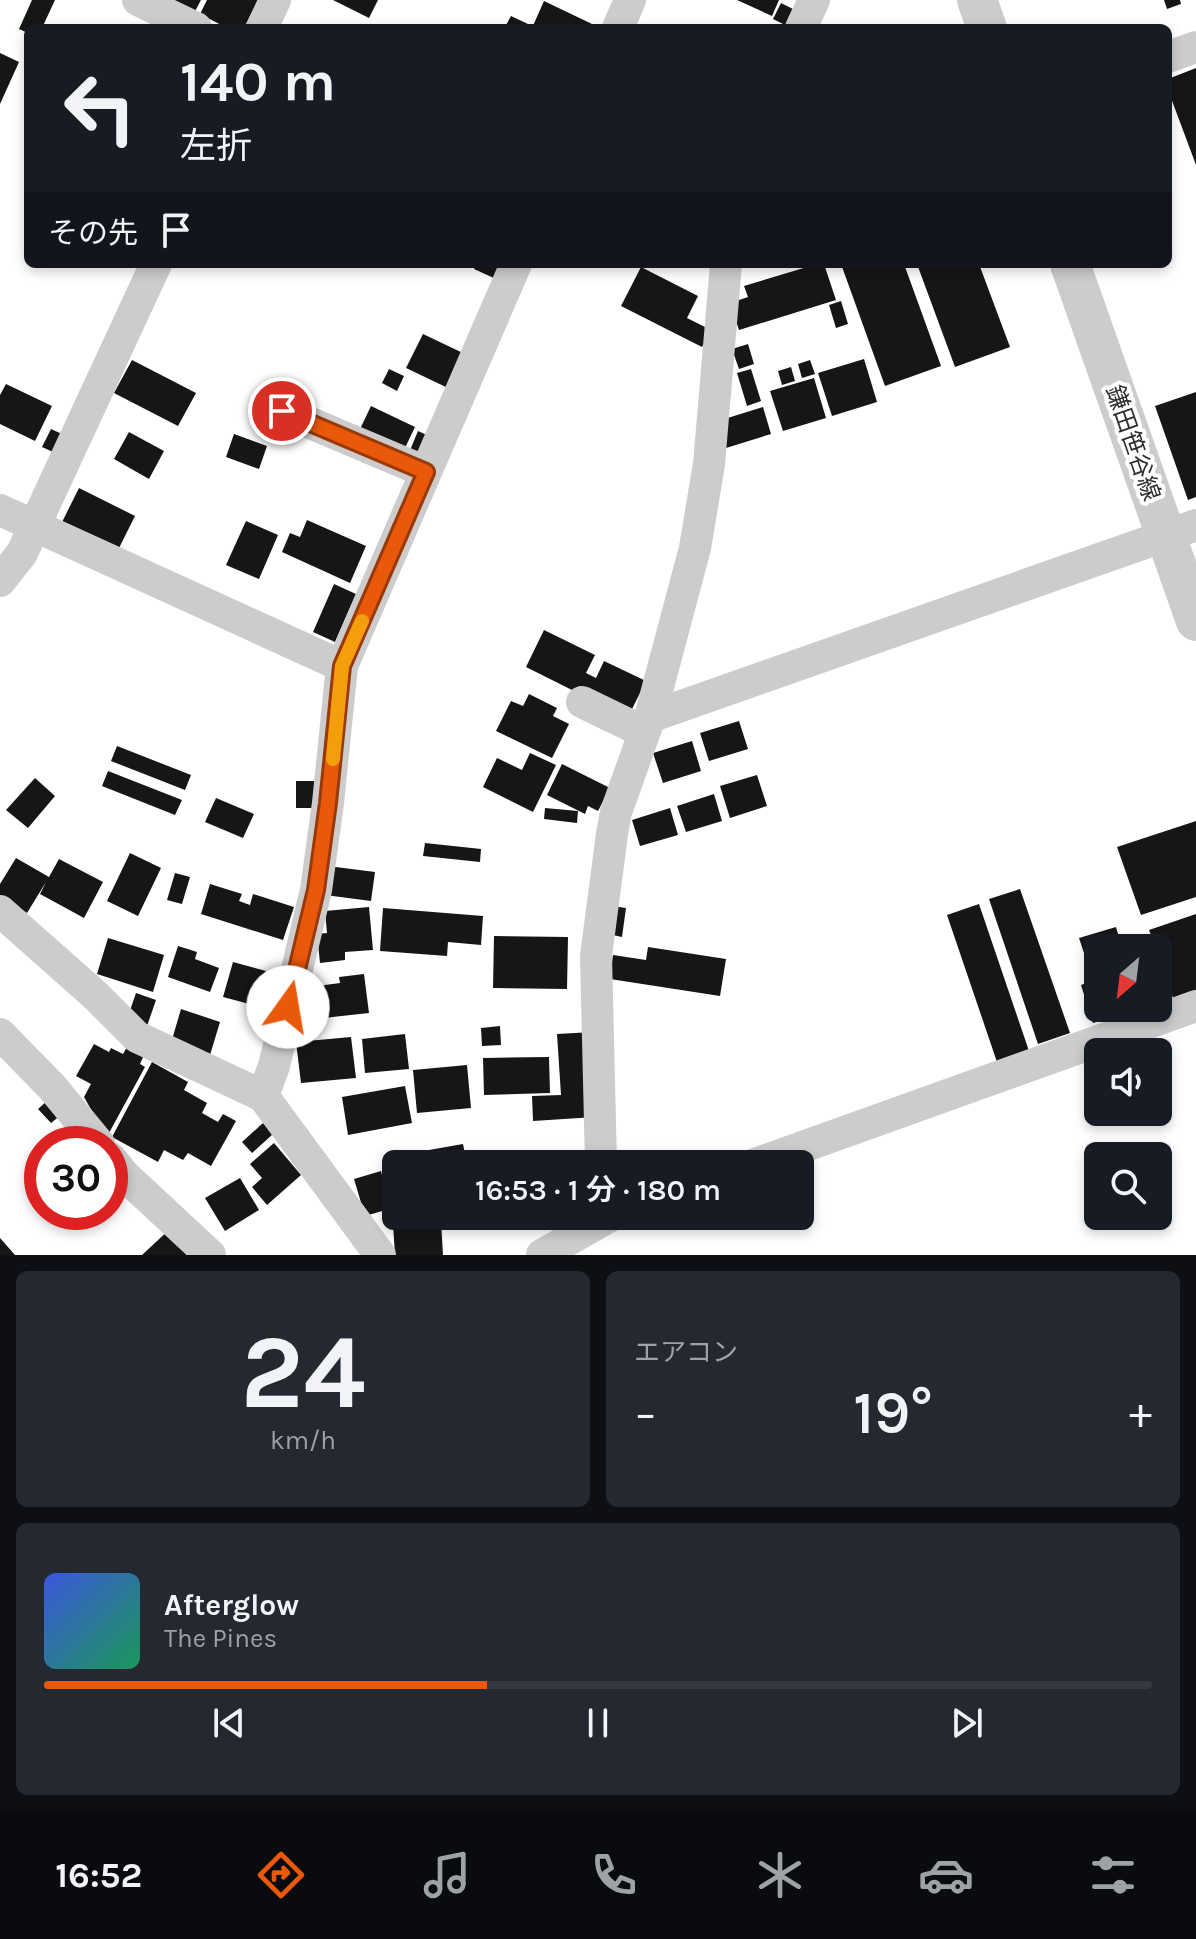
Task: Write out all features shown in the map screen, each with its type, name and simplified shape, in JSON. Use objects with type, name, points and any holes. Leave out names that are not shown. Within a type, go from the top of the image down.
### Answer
[{"type":"street","points":[[138,0],[188,24]]},
{"type":"street","points":[[264,24],[275,0]]},
{"type":"street","points":[[620,24],[630,0]]},
{"type":"street","points":[[803,24],[814,0]]},
{"type":"street","points":[[977,0],[986,24]]},
{"type":"street","points":[[1172,56],[1196,47]]},
{"type":"street","points":[[0,581],[22,553],[154,268]]},
{"type":"street","points":[[263,1096],[274,1066],[316,890],[342,666],[514,268]]},
{"type":"street","points":[[601,1150],[596,956],[614,823],[647,725],[698,534],[709,464],[718,268]]},
{"type":"street","name":"鎌田笹谷線","points":[[1072,268],[1181,531],[1196,621]]},
{"type":"street","points":[[282,411],[426,472]]},
{"type":"street","points":[[0,510],[342,666]]},
{"type":"street","points":[[582,702],[647,725],[1181,531]]},
{"type":"street","points":[[0,911],[137,1037],[263,1096],[380,1255]]},
{"type":"street","points":[[794,1150],[1196,1006]]},
{"type":"street","points":[[0,1034],[52,1087],[84,1126]]},
{"type":"street","points":[[128,1179],[210,1255]]},
{"type":"street","points":[[542,1255],[583,1230]]},
{"type":"building","points":[[32,0],[55,0],[44,24],[24,24],[24,31],[19,29]]},
{"type":"building","points":[[163,0],[201,0],[193,15]]},
{"type":"building","points":[[207,0],[258,0],[246,24],[219,24],[200,14]]},
{"type":"building","points":[[333,0],[378,0],[369,18]]},
{"type":"building","points":[[737,0],[779,0],[772,16]]},
{"type":"building","points":[[1164,0],[1180,0],[1181,4],[1167,9]]},
{"type":"building","points":[[544,1],[592,24],[534,24]]},
{"type":"building","points":[[781,3],[799,12],[793,24],[783,24],[773,19]]},
{"type":"building","points":[[511,16],[528,24],[507,24]]},
{"type":"building","points":[[0,53],[19,62],[0,104]]},
{"type":"building","points":[[1196,68],[1196,165],[1172,101],[1172,77]]},
{"type":"building","points":[[475,268],[498,268],[496,279]]},
{"type":"building","points":[[643,268],[698,296],[687,318],[711,330],[702,347],[621,306]]},
{"type":"building","points":[[804,268],[825,268],[836,300],[739,330],[730,303],[748,297],[744,286]]},
{"type":"building","points":[[842,268],[905,268],[941,366],[885,386]]},
{"type":"building","points":[[918,268],[980,268],[1010,347],[955,367]]},
{"type":"building","points":[[841,301],[848,324],[836,328],[829,305]]},
{"type":"building","points":[[423,334],[465,354],[448,388],[406,368]]},
{"type":"building","points":[[748,344],[754,364],[739,369],[732,349]]},
{"type":"building","points":[[864,359],[877,402],[832,416],[818,373]]},
{"type":"building","points":[[132,360],[196,393],[178,426],[114,393]]},
{"type":"building","points":[[810,360],[815,374],[802,378],[798,364]]},
{"type":"building","points":[[791,367],[795,381],[782,385],[778,371]]},
{"type":"building","points":[[389,369],[404,376],[397,391],[382,383]]},
{"type":"building","points":[[751,369],[761,401],[747,406],[737,373]]},
{"type":"building","points":[[814,378],[826,418],[783,431],[770,391]]},
{"type":"building","points":[[6,384],[52,406],[35,441],[0,424],[0,395]]},
{"type":"building","points":[[1196,392],[1196,497],[1188,500],[1155,406]]},
{"type":"building","points":[[371,406],[415,427],[404,450],[360,429]]},
{"type":"building","points":[[763,407],[771,434],[726,448],[718,421]]},
{"type":"building","points":[[51,429],[62,434],[53,452],[42,447]]},
{"type":"building","points":[[418,431],[431,437],[421,460],[408,455]]},
{"type":"building","points":[[129,432],[164,451],[149,479],[114,459]]},
{"type":"building","points":[[234,434],[267,446],[259,469],[226,457]]},
{"type":"building","points":[[79,488],[135,516],[118,550],[62,522]]},
{"type":"building","points":[[307,520],[366,546],[350,583],[282,552],[290,533],[300,537]]},
{"type":"building","points":[[246,521],[278,535],[259,579],[226,565]]},
{"type":"building","points":[[334,584],[356,594],[335,642],[313,632]]},
{"type":"building","points":[[544,630],[595,655],[586,673],[596,678],[604,661],[646,681],[629,715],[579,686],[576,692],[526,667]]},
{"type":"building","points":[[529,694],[557,708],[553,716],[569,724],[552,758],[496,731],[511,701],[523,706]]},
{"type":"building","points":[[739,721],[748,749],[709,761],[700,733]]},
{"type":"building","points":[[692,741],[701,771],[663,783],[653,753]]},
{"type":"building","points":[[117,746],[191,775],[185,790],[111,761]]},
{"type":"building","points":[[530,753],[556,765],[533,812],[483,787],[497,758],[522,770]]},
{"type":"building","points":[[562,764],[610,788],[598,811],[588,806],[585,814],[547,795]]},
{"type":"building","points":[[108,771],[182,800],[175,815],[102,786]]},
{"type":"building","points":[[757,775],[767,806],[730,818],[720,786]]},
{"type":"building","points":[[35,778],[55,796],[28,828],[6,810]]},
{"type":"building","points":[[296,781],[314,781],[314,808],[296,808]]},
{"type":"building","points":[[714,794],[722,821],[686,832],[677,806]]},
{"type":"building","points":[[216,798],[254,814],[243,838],[205,822]]},
{"type":"building","points":[[545,808],[578,811],[577,823],[544,819]]},
{"type":"building","points":[[670,808],[678,835],[640,846],[632,820]]},
{"type":"building","points":[[1196,821],[1196,897],[1141,915],[1117,847]]},
{"type":"building","points":[[425,843],[481,849],[480,862],[423,856]]},
{"type":"building","points":[[130,853],[161,868],[138,916],[107,901]]},
{"type":"building","points":[[16,858],[49,877],[59,859],[103,882],[84,918],[40,894],[46,882],[27,913],[0,897],[0,884]]},
{"type":"building","points":[[328,866],[375,872],[371,901],[325,895]]},
{"type":"building","points":[[175,873],[190,877],[182,904],[167,900]]},
{"type":"building","points":[[210,884],[242,894],[239,901],[250,905],[253,894],[294,907],[283,940],[201,914]]},
{"type":"building","points":[[1020,889],[1070,1033],[1038,1044],[989,899]]},
{"type":"building","points":[[979,904],[1029,1051],[997,1062],[947,915]]},
{"type":"building","points":[[612,906],[626,908],[622,937],[608,934]]},
{"type":"building","points":[[369,907],[373,950],[345,952],[345,960],[320,963],[317,934],[327,933],[325,911]]},
{"type":"building","points":[[383,908],[483,916],[481,945],[448,942],[447,956],[380,951]]},
{"type":"building","points":[[1196,914],[1196,990],[1173,998],[1172,934],[1151,934],[1149,930]]},
{"type":"building","points":[[1116,927],[1118,934],[1092,934]]},
{"type":"building","points":[[494,936],[568,937],[567,989],[493,988]]},
{"type":"building","points":[[1084,937],[1084,953],[1079,938]]},
{"type":"building","points":[[108,938],[164,955],[153,992],[97,974]]},
{"type":"building","points":[[178,946],[197,952],[195,959],[219,968],[210,992],[168,977]]},
{"type":"building","points":[[648,947],[726,959],[720,996],[610,979],[613,955],[646,960]]},
{"type":"building","points":[[233,962],[266,971],[264,980],[279,984],[272,1010],[223,997]]},
{"type":"building","points":[[364,974],[369,1013],[314,1019],[310,987],[340,983],[339,977]]},
{"type":"building","points":[[136,993],[156,1000],[146,1029],[126,1022]]},
{"type":"building","points":[[181,1009],[220,1022],[210,1055],[171,1043]]},
{"type":"building","points":[[500,1026],[501,1045],[482,1046],[481,1028]]},
{"type":"building","points":[[593,1032],[595,1117],[533,1121],[532,1096],[561,1095],[557,1034]]},
{"type":"building","points":[[405,1034],[409,1069],[365,1073],[362,1039]]},
{"type":"building","points":[[351,1037],[356,1078],[301,1083],[296,1042]]},
{"type":"building","points":[[94,1044],[109,1052],[111,1048],[123,1054],[127,1047],[144,1055],[140,1064],[145,1067],[113,1126],[100,1126],[84,1097],[91,1084],[76,1076]]},
{"type":"building","points":[[549,1057],[550,1093],[484,1095],[483,1058]]},
{"type":"building","points":[[152,1062],[188,1082],[184,1090],[207,1103],[202,1113],[218,1122],[223,1114],[236,1121],[211,1166],[188,1153],[183,1160],[164,1150],[158,1162],[128,1146],[128,1126],[118,1126]]},
{"type":"building","points":[[467,1065],[471,1108],[417,1113],[413,1070]]},
{"type":"building","points":[[405,1086],[412,1123],[348,1135],[342,1097]]},
{"type":"building","points":[[48,1100],[61,1115],[51,1123],[38,1109]]},
{"type":"building","points":[[263,1123],[273,1134],[252,1153],[242,1142]]},
{"type":"building","points":[[274,1143],[301,1175],[267,1205],[252,1187],[262,1178],[250,1164]]},
{"type":"building","points":[[463,1144],[464,1150],[429,1150]]},
{"type":"building","points":[[381,1171],[382,1211],[365,1216],[354,1179]]},
{"type":"building","points":[[240,1178],[259,1210],[225,1231],[205,1198]]},
{"type":"building","points":[[172,1227],[195,1255],[142,1255]]},
{"type":"building","points":[[393,1230],[442,1230],[443,1255],[395,1255]]},
{"type":"building","points":[[0,1238],[15,1255],[0,1255]]},
{"type":"slow traffic","points":[[333,759],[342,666],[362,621]]},
{"type":"route","points":[[282,411],[426,472],[342,666],[316,890],[288,1007]]}]
